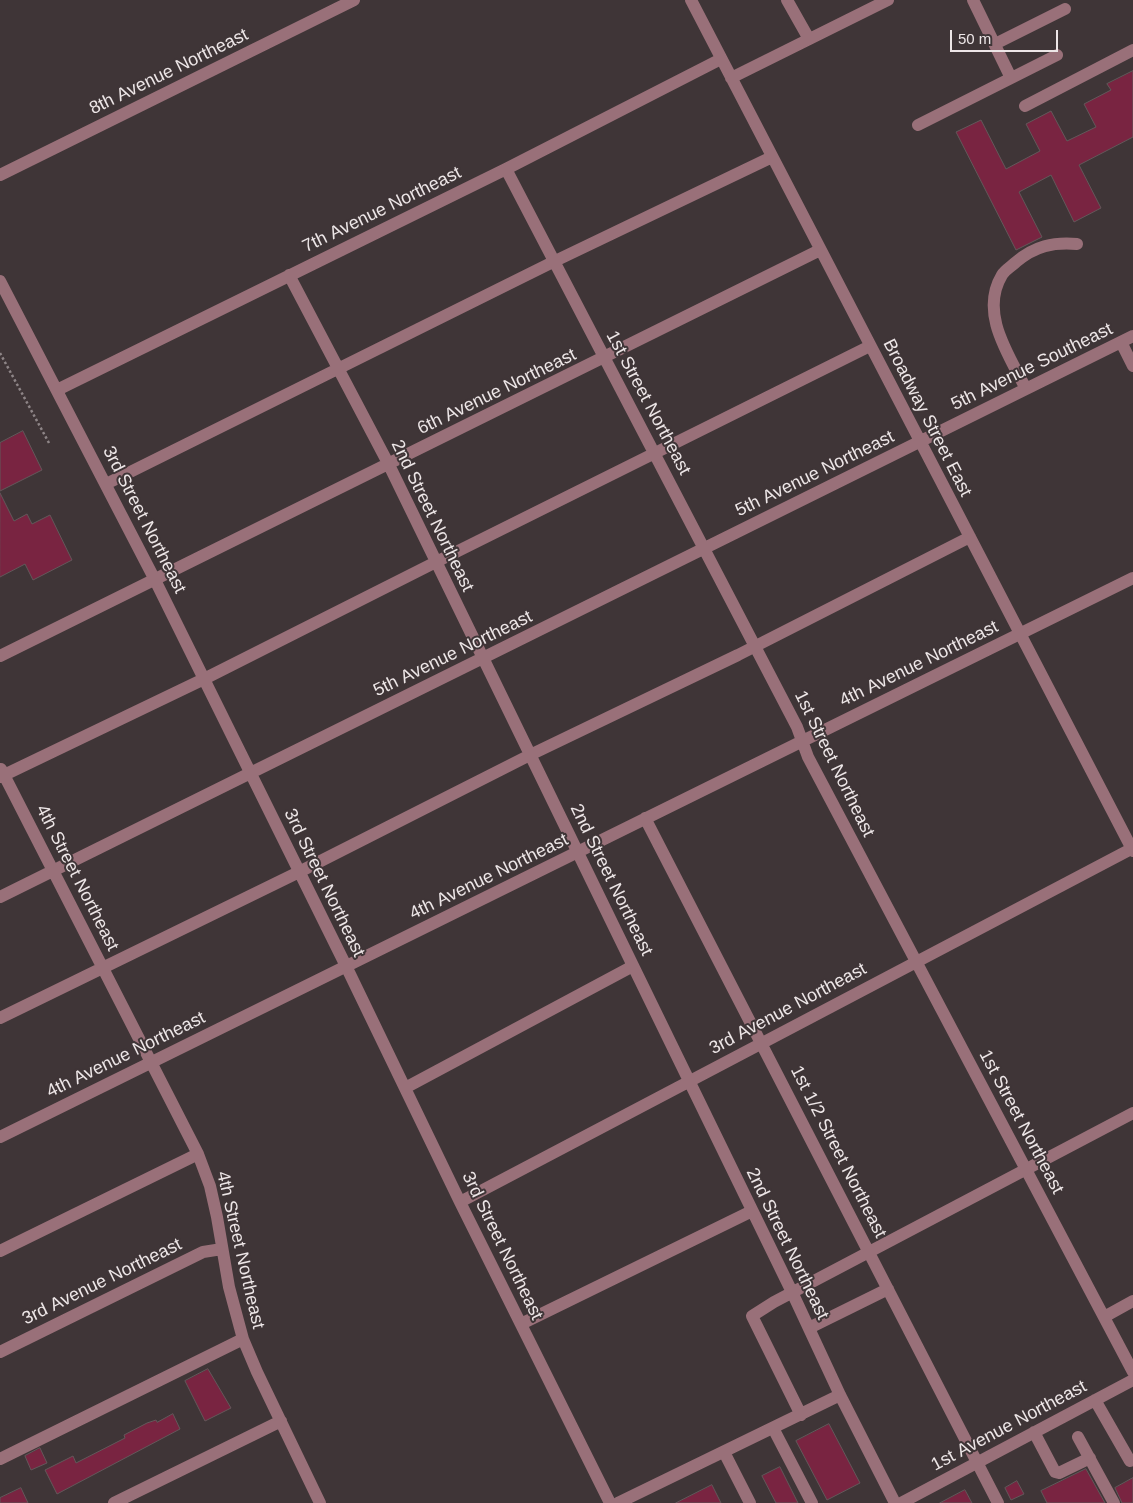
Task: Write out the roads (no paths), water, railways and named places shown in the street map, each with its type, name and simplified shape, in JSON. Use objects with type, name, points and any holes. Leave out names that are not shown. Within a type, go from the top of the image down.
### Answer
[{"type":"street","name":"8th Avenue Northeast","points":[[0,175],[354,0]]},
{"type":"street","points":[[787,0],[809,39]]},
{"type":"street","points":[[731,78],[888,0]]},
{"type":"street","points":[[973,0],[1011,78]]},
{"type":"street","name":"Broadway Street East","points":[[694,1],[721,59],[1132,849]]},
{"type":"street","points":[[995,44],[1065,10]]},
{"type":"street","points":[[1025,106],[1133,50]]},
{"type":"street","points":[[918,124],[1056,55]]},
{"type":"street","name":"7th Avenue Northeast","points":[[57,390],[506,169],[721,59]]},
{"type":"street","points":[[106,484],[553,262],[772,157]]},
{"type":"street","name":"1st Street Northeast","points":[[506,169],[797,727],[808,757],[1133,1372]]},
{"type":"street","points":[[1026,389],[998,333],[993,314],[995,292],[1003,273],[1020,259],[1046,245],[1059,243],[1077,244]]},
{"type":"street","name":"6th Avenue Northeast","points":[[0,656],[820,250]]},
{"type":"street","name":"2nd Street Northeast","points":[[289,275],[436,562],[792,1292],[840,1395],[895,1503]]},
{"type":"street","name":"3rd Street Northeast","points":[[0,281],[155,580],[610,1503]]},
{"type":"street","name":"5th Avenue Southeast","points":[[920,442],[1133,336]]},
{"type":"street","points":[[1121,342],[1133,366]]},
{"type":"street","points":[[1,773],[204,679],[870,346]]},
{"type":"street","name":"5th Avenue Northeast","points":[[0,897],[920,442]]},
{"type":"street","points":[[0,1018],[299,872],[530,755],[755,646],[970,537]]},
{"type":"street","name":"4th Avenue Northeast","points":[[0,1137],[1133,578]]},
{"type":"street","name":"4th Street Northeast","points":[[1,773],[53,870],[198,1154],[210,1186],[218,1217],[229,1287],[243,1339],[320,1503]]},
{"type":"street","name":"1st 1/2 Street Northeast","points":[[645,818],[998,1503]]},
{"type":"street","name":"3rd Avenue Northeast","points":[[460,1202],[1132,849]]},
{"type":"street","points":[[405,1088],[633,966]]},
{"type":"street","points":[[801,1414],[752,1316],[792,1292],[1133,1113]]},
{"type":"street","points":[[0,1251],[198,1154]]},
{"type":"street","points":[[522,1324],[752,1211]]},
{"type":"street","name":"3rd Avenue Northeast","points":[[0,1352],[203,1252],[222,1249]]},
{"type":"street","points":[[809,1328],[888,1289]]},
{"type":"street","points":[[1104,1317],[1133,1301]]},
{"type":"street","points":[[0,1459],[243,1339]]},
{"type":"street","name":"1st Avenue Northeast","points":[[901,1503],[1133,1380]]},
{"type":"street","points":[[618,1503],[840,1395]]},
{"type":"street","points":[[1096,1400],[1130,1461]]},
{"type":"street","points":[[114,1503],[281,1422]]},
{"type":"street","points":[[773,1428],[812,1503]]},
{"type":"street","points":[[1034,1432],[1055,1472],[1059,1473],[1090,1458]]},
{"type":"street","points":[[1078,1437],[1114,1503]]},
{"type":"street","points":[[724,1452],[750,1503]]}]
